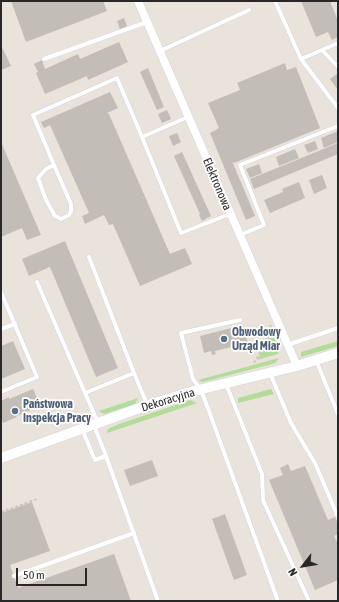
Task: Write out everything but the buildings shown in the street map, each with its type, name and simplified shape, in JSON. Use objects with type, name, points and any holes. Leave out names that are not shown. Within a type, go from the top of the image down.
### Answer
[{"type":"street","name":"Elektronowa","points":[[138,1],[297,366]]},
{"type":"street","name":"Dekoracyjna","points":[[1,458],[148,405],[297,366],[338,353]]},
{"type":"lane","points":[[275,1],[301,60],[338,108]]},
{"type":"lane","points":[[160,52],[249,10]]},
{"type":"lane","points":[[44,59],[147,22]]},
{"type":"lane","points":[[301,60],[338,43]]},
{"type":"lane","points":[[322,50],[338,67]]},
{"type":"lane","points":[[54,165],[46,169],[38,178],[46,200],[55,216],[61,219],[69,215],[71,204],[33,115],[117,78],[181,234],[230,214]]},
{"type":"lane","points":[[142,137],[188,118]]},
{"type":"lane","points":[[240,235],[264,225],[240,165],[338,126]]},
{"type":"lane","points":[[89,257],[148,405]]},
{"type":"lane","points":[[37,282],[85,393],[158,601]]},
{"type":"lane","points":[[1,292],[37,377],[1,392]]},
{"type":"lane","points":[[240,320],[181,333],[193,379],[201,390],[278,601]]},
{"type":"lane","points":[[1,329],[15,324]]},
{"type":"lane","points":[[288,345],[338,328]]},
{"type":"lane","points":[[316,360],[338,414]]},
{"type":"lane","points":[[85,393],[134,373]]},
{"type":"lane","points":[[270,373],[291,423],[315,463],[338,517]]},
{"type":"lane","points":[[226,384],[262,474],[263,500],[309,601]]},
{"type":"lane","points":[[82,429],[95,460],[106,456]]},
{"type":"lane","points":[[14,576],[134,534]]},
{"type":"path","points":[[254,363],[265,343],[270,321]]},
{"type":"path","points":[[1,512],[37,499]]},
{"type":"green space","points":[[271,324],[279,346],[279,352],[278,354],[257,360],[267,341]]},
{"type":"green space","points":[[338,341],[338,346],[301,357],[301,352]]},
{"type":"green space","points":[[279,358],[272,364],[203,382],[198,380]]},
{"type":"green space","points":[[271,389],[274,394],[238,403],[238,398]]},
{"type":"green space","points":[[138,398],[135,404],[104,414],[99,411]]},
{"type":"green space","points":[[190,400],[197,403],[107,433],[108,429],[119,424]]},
{"type":"place","name":"Obwodowy Urząd Miar","points":[[224,339]]},
{"type":"place","name":"Państwowa Inspekcja Pracy","points":[[15,411]]}]
